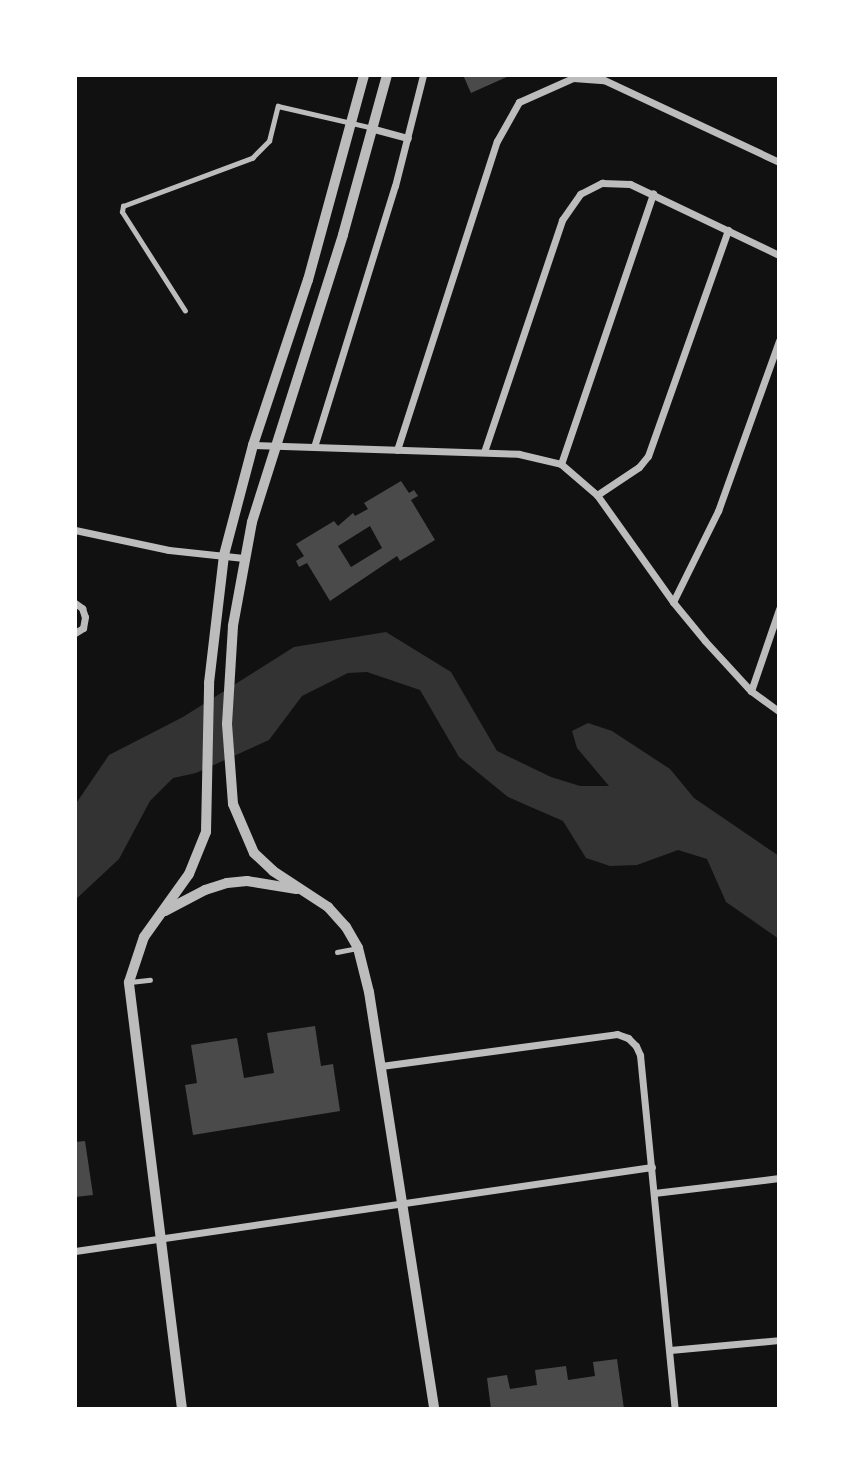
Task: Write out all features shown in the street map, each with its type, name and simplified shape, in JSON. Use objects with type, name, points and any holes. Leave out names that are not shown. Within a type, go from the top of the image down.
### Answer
[{"type":"street","points":[[182,1409],[129,982],[145,937],[199,853],[208,811],[209,684],[224,555],[253,445],[308,280],[364,75]]},
{"type":"street","points":[[387,75],[343,235],[274,448],[244,558],[228,683],[229,786],[239,823],[254,853],[300,890],[328,907],[346,927],[358,948],[381,1066],[434,1409]]},
{"type":"street","points":[[314,447],[408,138],[423,75]]},
{"type":"street","points":[[397,450],[497,141],[519,102],[563,80],[588,77],[604,79],[779,162]]},
{"type":"street","points":[[374,128],[408,138]]},
{"type":"street","points":[[484,452],[562,220],[580,194],[602,183],[630,184],[779,255]]},
{"type":"street","points":[[561,464],[653,193]]},
{"type":"street","points":[[597,495],[639,467],[649,456],[728,230]]},
{"type":"street","points":[[673,602],[718,511],[779,341]]},
{"type":"street","points":[[253,445],[274,448],[484,452],[529,455],[561,464],[597,495],[673,602],[751,691],[779,710]]},
{"type":"street","points":[[75,530],[169,550],[244,558]]},
{"type":"street","points":[[75,603],[82,608],[85,618],[83,628],[75,633]]},
{"type":"street","points":[[751,691],[779,608]]},
{"type":"street","points":[[163,912],[205,890],[227,883],[247,881],[300,890]]},
{"type":"street","points":[[381,1066],[617,1034],[628,1038],[640,1055],[675,1409]]},
{"type":"street","points":[[75,1251],[652,1167]]},
{"type":"street","points":[[654,1194],[779,1178]]},
{"type":"street","points":[[670,1350],[779,1340]]},
{"type":"lane","points":[[185,312],[122,212],[123,206],[252,158],[269,141],[278,106],[374,128]]},
{"type":"lane","points":[[337,952],[358,948]]},
{"type":"lane","points":[[129,982],[150,980]]},
{"type":"shaded area","points":[[386,632],[451,672],[497,751],[551,777],[580,786],[609,786],[577,748],[572,731],[588,723],[612,731],[670,769],[694,798],[779,856],[779,939],[726,902],[707,859],[678,850],[637,865],[610,866],[586,858],[563,821],[508,797],[459,757],[420,690],[367,672],[348,673],[302,696],[269,740],[196,773],[173,778],[150,801],[119,859],[75,900],[75,805],[109,755],[183,717],[294,647]]},
{"type":"building","points":[[463,75],[511,75],[471,93]]},
{"type":"building","points":[[401,481],[409,493],[414,490],[418,496],[411,500],[435,540],[400,561],[397,556],[330,601],[307,563],[299,567],[296,561],[304,556],[296,544],[334,521],[338,526],[353,513],[355,516],[368,509],[364,503]],"holes":[[[370,526],[382,548],[351,567],[338,546]]]},
{"type":"building","points":[[315,1026],[321,1066],[333,1064],[340,1111],[193,1135],[185,1085],[197,1083],[191,1045],[237,1038],[244,1078],[274,1073],[267,1033]]},
{"type":"building","points":[[85,1141],[93,1195],[75,1197],[75,1142]]},
{"type":"building","points":[[617,1359],[624,1409],[491,1409],[487,1378],[507,1375],[510,1389],[537,1385],[535,1370],[566,1366],[568,1380],[595,1376],[593,1362]]}]
